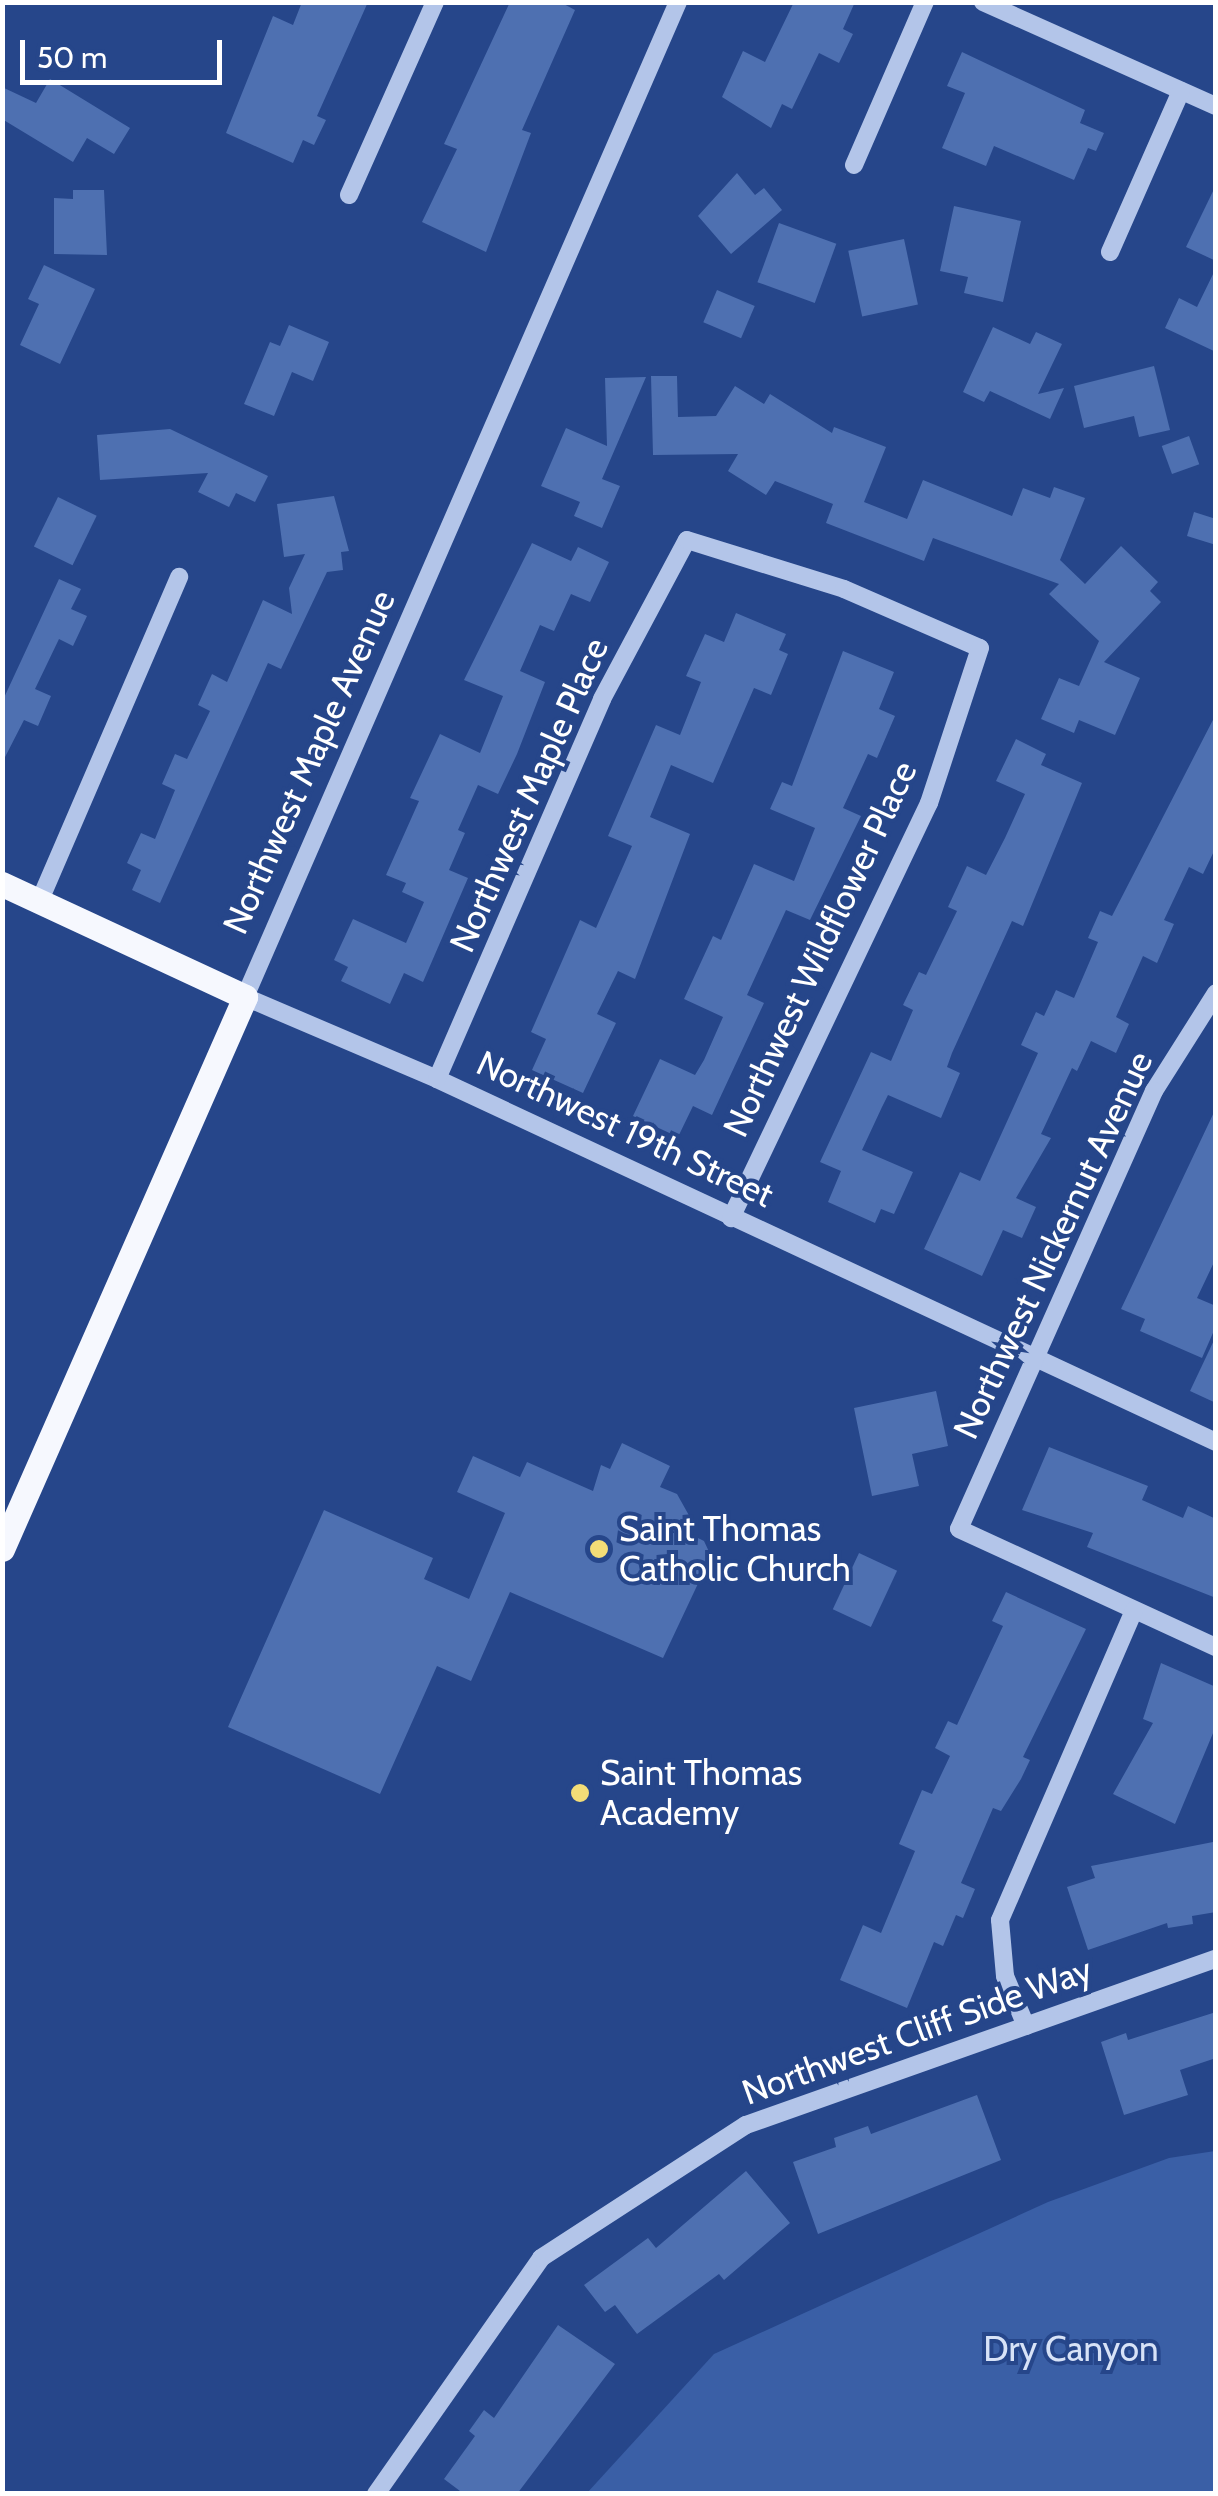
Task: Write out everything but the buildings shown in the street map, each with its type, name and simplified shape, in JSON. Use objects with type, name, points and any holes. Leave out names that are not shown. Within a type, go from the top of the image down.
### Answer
[{"type":"main road","name":"Northwest 19th Street","points":[[2,884],[245,997]]},
{"type":"main road","name":"Northwest Maple Avenue","points":[[2,1549],[245,997]]},
{"type":"street","points":[[349,195],[434,2]]},
{"type":"street","name":"Northwest Maple Avenue","points":[[245,997],[678,2]]},
{"type":"street","points":[[854,166],[925,2]]},
{"type":"street","points":[[983,2],[1216,106]]},
{"type":"street","points":[[1110,252],[1181,91]]},
{"type":"street","name":"Northwest Wildflower Place","points":[[687,540],[844,589],[980,648],[930,803],[731,1218]]},
{"type":"street","name":"Northwest Maple Place","points":[[437,1079],[602,699],[687,540]]},
{"type":"street","points":[[40,900],[179,576]]},
{"type":"street","name":"Northwest Nickernut Avenue","points":[[1134,1612],[959,1530],[1154,1091],[1216,993]]},
{"type":"street","name":"Northwest 19th Street","points":[[245,997],[437,1079],[1216,1442]]},
{"type":"street","points":[[1026,2026],[1005,1976],[1000,1920],[1134,1612],[1216,1648]]},
{"type":"street","name":"Northwest Cliff Side Way","points":[[376,2494],[541,2258],[746,2126],[1216,1959]]},
{"type":"green space","name":"Dry Canyon","points":[[1215,2151],[1215,2493],[587,2493],[714,2354],[1048,2202],[1169,2158]]},
{"type":"place","name":"Saint Thomas Catholic Church","points":[[599,1549]]},
{"type":"place","name":"Saint Thomas Academy","points":[[580,1793]]}]
